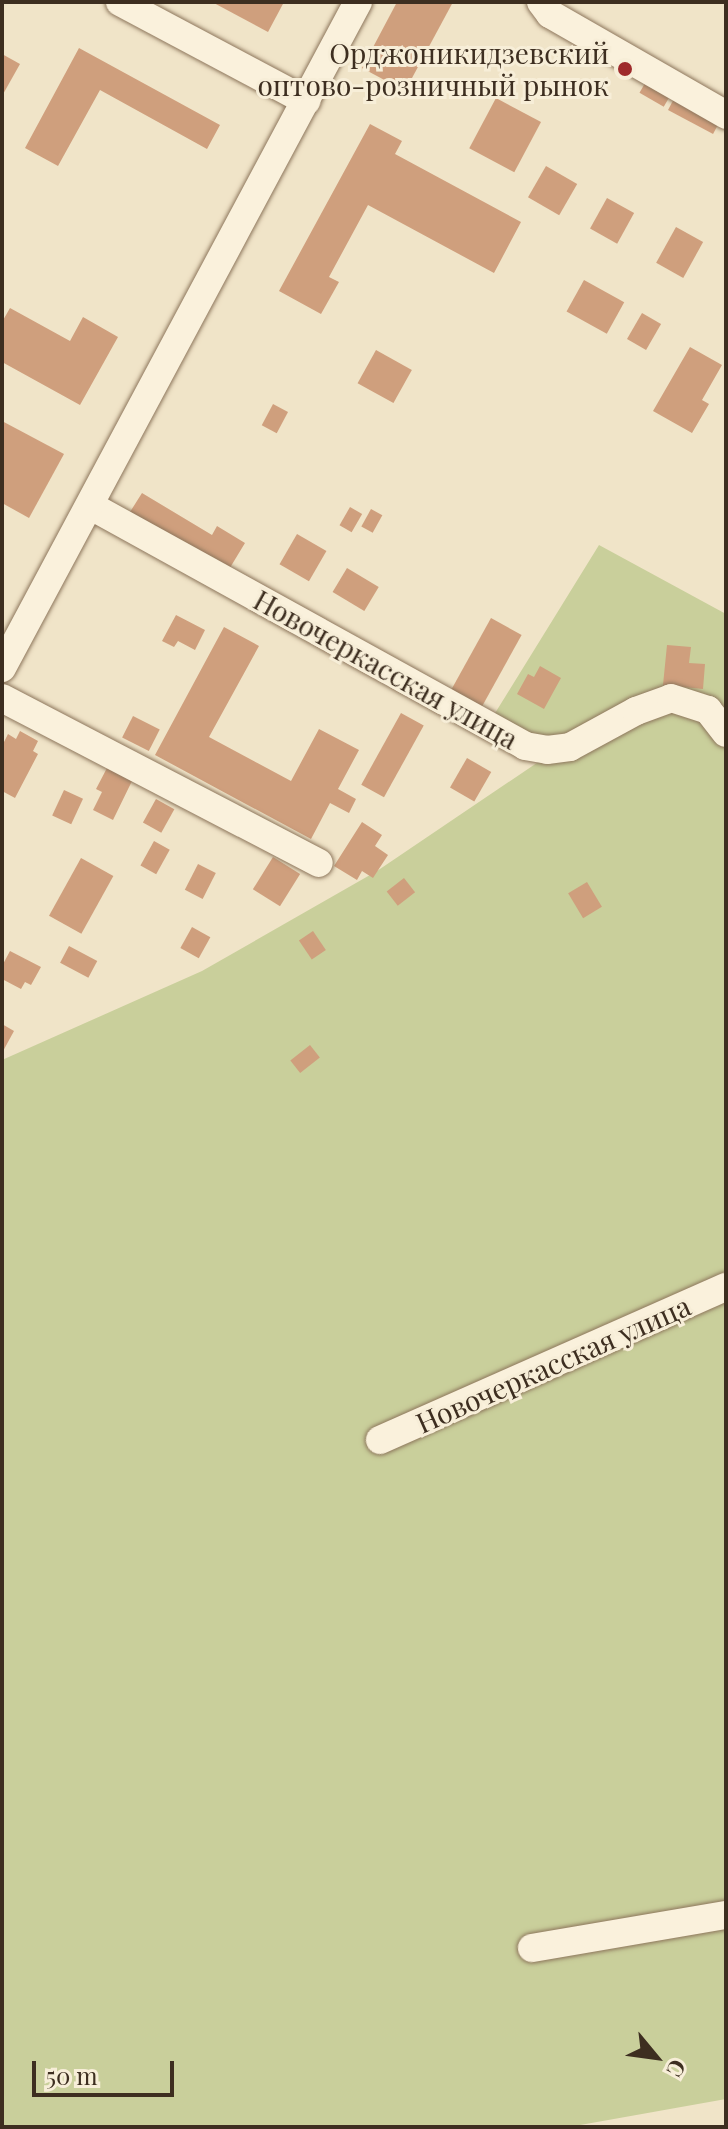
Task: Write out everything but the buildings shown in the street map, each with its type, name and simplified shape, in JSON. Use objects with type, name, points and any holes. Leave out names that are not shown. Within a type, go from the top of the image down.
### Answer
[{"type":"street","points":[[120,2],[306,101]]},
{"type":"street","points":[[2,668],[358,2]]},
{"type":"street","points":[[541,2],[550,14],[726,115]]},
{"type":"street","name":"Новочеркасская улица","points":[[91,506],[525,746],[547,750],[570,747],[636,711],[671,698],[708,710],[726,733]]},
{"type":"street","points":[[2,698],[319,863]]},
{"type":"street","name":"Новочеркасская улица","points":[[380,1440],[726,1287]]},
{"type":"street","points":[[532,1948],[726,1915]]},
{"type":"green space","points":[[599,545],[726,614],[726,2099],[569,2127],[2,2127],[2,1060],[202,971],[377,871],[559,748],[492,718]]},
{"type":"place","name":"Орджоникидзевский оптово-розничный рынок","points":[[625,69]]}]
